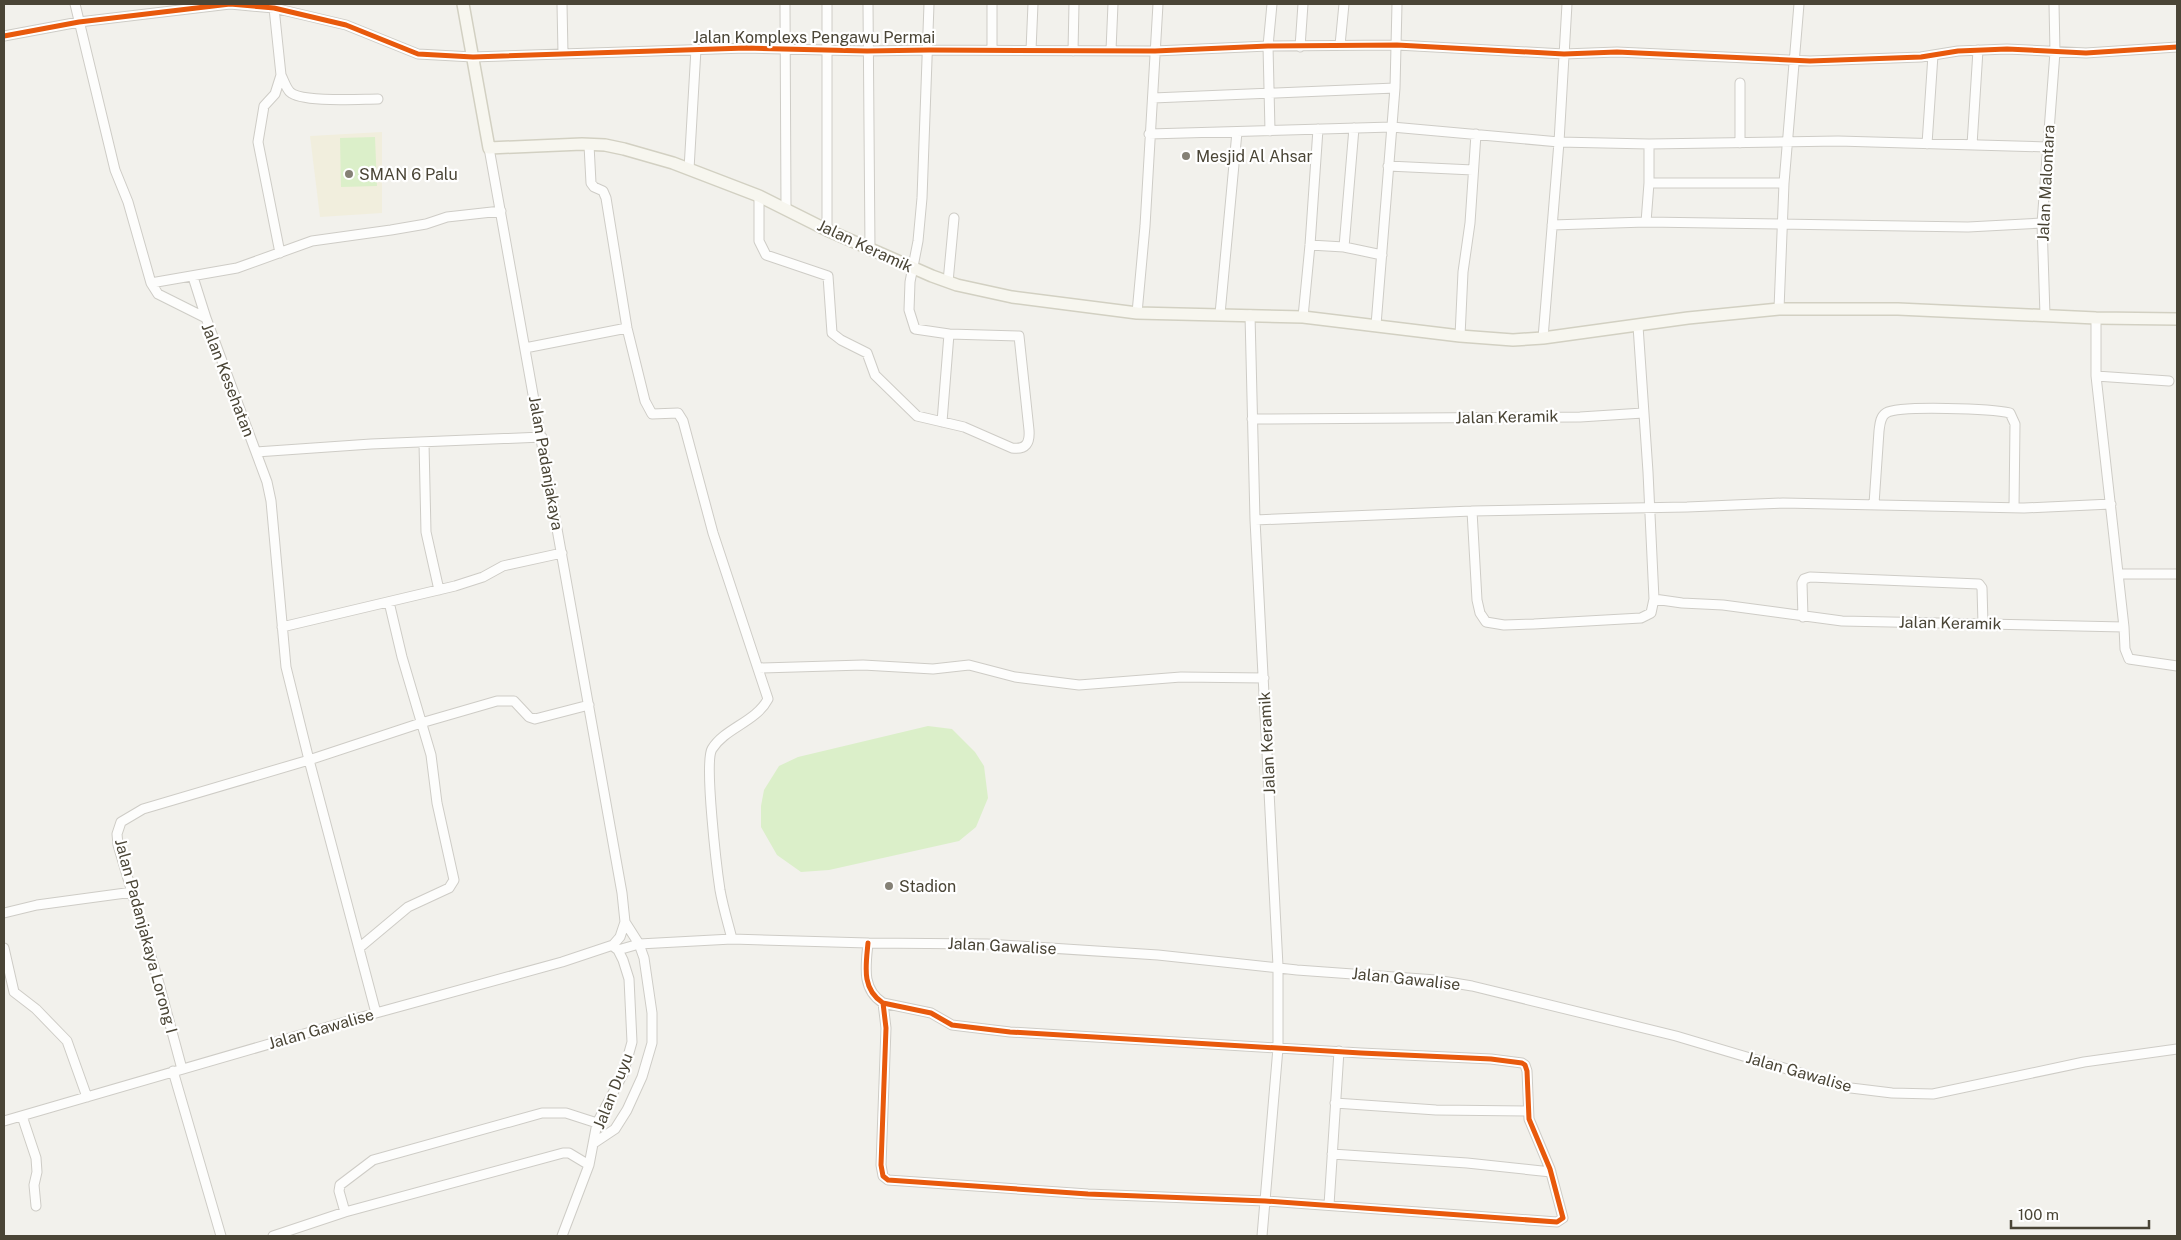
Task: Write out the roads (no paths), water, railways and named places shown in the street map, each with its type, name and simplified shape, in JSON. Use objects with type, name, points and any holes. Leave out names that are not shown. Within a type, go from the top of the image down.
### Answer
[{"type":"street","points":[[75,4],[115,170],[128,202],[151,284],[237,268],[312,241],[426,224],[447,217],[501,211]]},
{"type":"street","points":[[4,36],[79,22],[221,4],[280,7],[356,28],[418,54],[473,57]]},
{"type":"street","name":"Jalan Padanjakaya","points":[[463,4],[542,437],[622,893],[625,922]]},
{"type":"street","points":[[562,4],[563,53]]},
{"type":"street","name":"Jalan Komplexs Pengawu Permai","points":[[785,4],[786,208]]},
{"type":"street","name":"Jalan Komplexs Pengawu Permai","points":[[827,4],[828,230]]},
{"type":"street","name":"Jalan Komplexs Pengawu Permai","points":[[868,4],[870,249]]},
{"type":"street","name":"Jalan Komplexs Pengawu Permai","points":[[929,4],[929,50],[922,198],[910,282],[909,310],[915,329],[949,334]]},
{"type":"street","points":[[992,4],[992,50]]},
{"type":"street","points":[[1032,4],[1032,50]]},
{"type":"street","points":[[1073,51],[1074,4]]},
{"type":"street","points":[[1111,50],[1113,4]]},
{"type":"street","points":[[1137,313],[1145,226],[1158,4]]},
{"type":"street","points":[[1270,130],[1268,46],[1272,4]]},
{"type":"street","points":[[1300,46],[1303,4]]},
{"type":"street","points":[[1340,46],[1344,4]]},
{"type":"street","points":[[1376,325],[1395,88],[1397,4]]},
{"type":"street","points":[[1543,338],[1559,142],[1567,4]]},
{"type":"street","points":[[1779,309],[1786,142],[1799,4]]},
{"type":"street","name":"Jalan Malontara","points":[[2045,315],[2042,223],[2055,52],[2054,4]]},
{"type":"street","points":[[280,7],[281,75],[275,94],[264,106],[258,142],[280,252]]},
{"type":"street","name":"Jalan Komplexs Pengawu Permai","points":[[473,57],[696,49],[785,48],[867,52],[929,50],[1155,51],[1268,46],[1397,45],[1564,54],[1617,52],[1795,61],[1906,58],[1978,50],[2007,49],[2055,52]]},
{"type":"street","points":[[2055,52],[2086,53],[2177,47]]},
{"type":"street","points":[[689,169],[696,49]]},
{"type":"street","points":[[1972,145],[1978,50]]},
{"type":"street","points":[[1927,144],[1933,54]]},
{"type":"street","points":[[281,75],[288,90],[294,95],[301,97],[314,99],[378,99]]},
{"type":"street","points":[[1740,83],[1740,143]]},
{"type":"street","points":[[1152,98],[1395,88]]},
{"type":"street","points":[[1149,134],[1392,127],[1559,142],[1649,144],[1838,141],[2047,147]]},
{"type":"street","points":[[1303,318],[1318,128]]},
{"type":"street","points":[[1344,247],[1354,128]]},
{"type":"street","points":[[1220,314],[1237,132]]},
{"type":"street","points":[[1460,336],[1463,272],[1470,223],[1476,134]]},
{"type":"street","points":[[589,144],[591,183],[594,188],[603,191],[606,198],[627,328],[648,408],[654,414],[678,413],[683,421],[713,533],[768,696],[767,701],[758,713],[716,744],[709,757],[716,858],[722,899],[732,939]]},
{"type":"street","name":"Jalan Keramik","points":[[489,148],[589,144],[624,149],[689,169],[760,196],[828,230],[948,282],[985,292],[1137,313],[1303,318],[1496,339],[1543,338],[1779,309],[1898,309],[2096,318],[2177,319]]},
{"type":"street","points":[[1646,222],[1649,144]]},
{"type":"street","points":[[1388,166],[1474,170]]},
{"type":"street","points":[[1649,183],[1784,183]]},
{"type":"street","points":[[760,196],[759,241],[766,254],[828,276],[831,328],[834,336],[867,353],[875,375],[912,412],[924,418],[964,427],[1012,448],[1022,448],[1030,440],[1019,336],[949,334],[942,422]]},
{"type":"street","points":[[948,282],[954,218]]},
{"type":"street","points":[[1552,225],[1646,222],[1968,226],[2042,223]]},
{"type":"street","points":[[1310,245],[1344,247],[1382,255]]},
{"type":"street","points":[[193,277],[206,318]]},
{"type":"street","name":"Jalan Kesehatan","points":[[151,284],[158,294],[206,318],[256,452],[270,496],[286,667],[308,760]]},
{"type":"street","name":"Jalan Keramik","points":[[1250,316],[1256,520],[1278,966],[1278,1048],[1262,1236]]},
{"type":"street","points":[[2096,318],[2096,376],[2119,574],[2125,649],[2130,659],[2177,666]]},
{"type":"street","points":[[1472,511],[1477,600],[1480,613],[1486,622],[1504,625],[1641,618],[1651,612],[1654,599],[1650,507],[1638,326]]},
{"type":"street","points":[[525,348],[627,328]]},
{"type":"street","points":[[2096,376],[2169,381]]},
{"type":"street","points":[[1874,504],[1878,430],[1881,419],[1887,413],[1894,411],[1926,409],[2010,414],[2015,424],[2014,507]]},
{"type":"street","name":"Jalan Keramik","points":[[1252,419],[1580,417],[1643,413]]},
{"type":"street","points":[[256,452],[371,444],[542,437]]},
{"type":"street","points":[[424,443],[426,532],[440,590]]},
{"type":"street","points":[[1256,520],[1472,511],[1783,503],[2014,507],[2111,504]]},
{"type":"street","points":[[282,627],[440,590],[483,577],[503,566],[562,553]]},
{"type":"street","points":[[2119,574],[2177,574]]},
{"type":"street","points":[[1803,617],[1802,582],[1810,577],[1979,584],[1982,588],[1983,624]]},
{"type":"street","name":"Jalan Keramik","points":[[1654,599],[1682,603],[1723,605],[1842,621],[2124,627]]},
{"type":"street","points":[[359,948],[408,907],[449,888],[454,882],[438,810],[432,762],[402,657],[389,602]]},
{"type":"street","points":[[759,668],[863,665],[934,669],[969,665],[1015,677],[1079,685],[1172,677],[1264,678]]},
{"type":"street","name":"Jalan Padanjakaya Lorong I","points":[[221,1236],[133,892],[117,841],[118,829],[122,820],[143,809],[308,760],[421,723],[509,700],[516,702],[529,717],[535,720],[589,705]]},
{"type":"street","points":[[308,760],[376,1013]]},
{"type":"street","points":[[4,913],[37,905],[133,892]]},
{"type":"street","points":[[594,1143],[616,1129],[634,1094],[650,1050],[652,1013],[647,971],[639,944],[625,922]]},
{"type":"street","points":[[616,948],[625,922]]},
{"type":"street","name":"Jalan Gawalise","points":[[4,1121],[376,1013],[616,948],[639,944],[732,939],[986,944],[1158,955],[1278,966],[1297,970],[1436,980],[1472,986],[1676,1036],[1843,1086],[1892,1093],[1933,1094],[2084,1062],[2177,1049]]},
{"type":"street","points":[[868,943],[866,981],[873,995],[882,1003],[931,1014],[952,1025],[961,1027],[1010,1032],[1491,1059],[1522,1063],[1527,1071],[1529,1119],[1551,1172],[1564,1215],[1561,1221],[1557,1222],[1265,1201],[1088,1194],[937,1182],[898,1181],[884,1178],[881,1165],[886,1028],[882,1003]]},
{"type":"street","points":[[4,948],[14,992],[36,1009],[67,1041],[87,1098]]},
{"type":"street","name":"Jalan Duyu","points":[[562,1236],[589,1165],[597,1123],[623,1074],[632,1042],[630,985],[627,972],[616,948]]},
{"type":"street","points":[[1329,1205],[1339,1051]]},
{"type":"street","points":[[1335,1103],[1436,1110],[1528,1111]]},
{"type":"street","points":[[346,1212],[338,1188],[340,1184],[373,1160],[542,1113],[566,1113],[597,1123]]},
{"type":"street","points":[[22,1116],[36,1158],[37,1172],[34,1185],[36,1206]]},
{"type":"street","points":[[273,1236],[346,1212],[563,1153],[568,1153],[589,1165]]},
{"type":"street","points":[[1332,1154],[1468,1163],[1551,1172]]},
{"type":"place","name":"Mesjid Al Ahsar","points":[[1186,156]]},
{"type":"place","name":"SMAN 6 Palu","points":[[349,174]]},
{"type":"place","name":"Stadion","points":[[889,886]]}]
